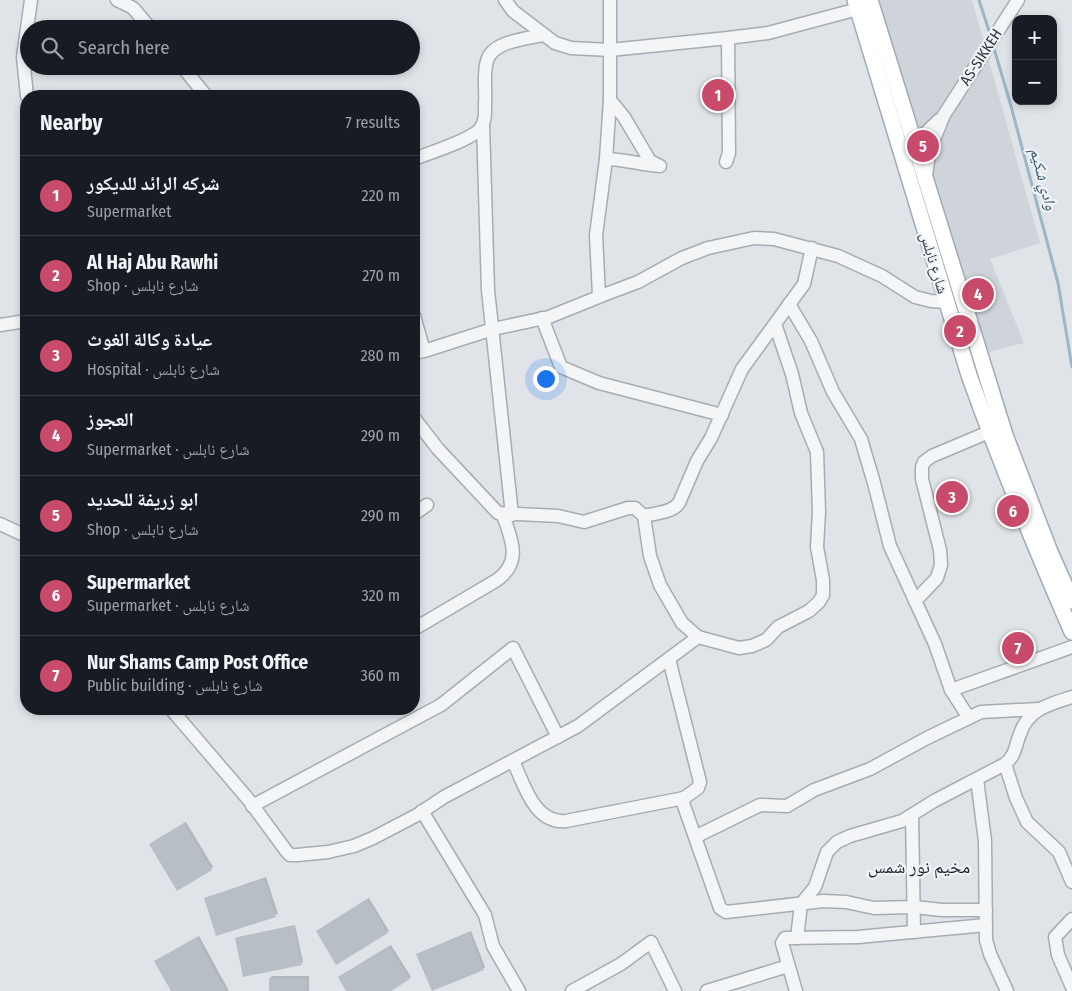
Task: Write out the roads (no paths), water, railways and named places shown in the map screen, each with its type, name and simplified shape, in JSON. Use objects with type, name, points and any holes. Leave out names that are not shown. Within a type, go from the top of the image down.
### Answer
[{"type":"main road","name":"شارع نابلس","points":[[861,3],[914,144],[1005,435],[1050,552],[1072,601]]},
{"type":"main road","name":"شارع نابلس","points":[[861,3],[946,302],[989,432],[1037,552],[1072,632]]},
{"type":"street","points":[[28,20],[31,0]]},
{"type":"street","points":[[116,0],[133,8],[143,20]]},
{"type":"street","points":[[505,0],[513,11],[543,35],[562,46],[610,50],[768,33],[861,3]]},
{"type":"street","points":[[600,296],[596,235],[606,159],[610,100],[610,0]]},
{"type":"street","name":"AS-SIKKEH","points":[[944,114],[1018,0]]},
{"type":"street","points":[[420,157],[469,137],[480,130],[485,118],[486,67],[488,56],[493,50],[500,45],[543,35]]},
{"type":"street","points":[[726,162],[729,153],[728,38]]},
{"type":"street","points":[[25,75],[26,90]]},
{"type":"street","points":[[189,75],[201,90]]},
{"type":"street","points":[[606,159],[660,166],[650,160],[624,117],[610,100]]},
{"type":"street","points":[[914,144],[944,114]]},
{"type":"street","points":[[926,182],[930,149],[944,114]]},
{"type":"street","points":[[420,625],[497,580],[507,571],[512,560],[513,547],[507,515],[493,329],[488,290],[483,124]]},
{"type":"street","points":[[420,352],[493,329],[542,318],[638,282],[682,258],[733,241],[754,238],[774,239],[838,256],[864,267],[915,296],[931,301],[946,302]]},
{"type":"street","points":[[644,516],[670,510],[679,504],[697,461],[711,438],[742,369],[804,284],[812,248]]},
{"type":"street","points":[[789,304],[810,342],[833,392],[861,439],[890,546],[935,644],[951,690],[969,718]]},
{"type":"street","points":[[542,318],[561,366],[599,383],[722,415]]},
{"type":"street","points":[[0,325],[20,322]]},
{"type":"street","points":[[420,426],[438,449],[494,511],[507,515],[558,516],[589,521],[628,508],[634,508],[644,516],[650,556],[660,585],[682,623],[698,637],[739,648],[752,646],[766,640],[782,624],[809,611],[819,602],[823,595],[823,580],[817,547],[819,511],[817,452],[801,413],[792,374],[775,324]]},
{"type":"street","points":[[915,601],[936,578],[941,565],[940,550],[922,479],[922,467],[928,458],[989,432]]},
{"type":"street","points":[[420,510],[427,505]]},
{"type":"street","points":[[0,524],[20,533]]},
{"type":"street","points":[[176,715],[252,806],[283,849],[290,855],[297,856],[328,852],[354,846],[373,838],[444,797],[578,726],[698,637]]},
{"type":"street","points":[[951,690],[1072,647]]},
{"type":"street","points":[[252,806],[441,704],[512,648],[558,737]]},
{"type":"street","points":[[513,761],[539,812],[546,818],[555,821],[566,821],[684,798],[698,788],[700,782],[669,659]]},
{"type":"street","points":[[797,938],[801,904],[815,887],[828,852],[837,842],[850,836],[902,822],[934,801],[1005,764],[1014,755],[1023,726],[1032,714],[1050,704],[1072,697]]},
{"type":"street","points":[[695,836],[760,805],[786,806],[814,790],[870,769],[927,738],[981,712],[1039,709]]},
{"type":"street","points":[[1005,764],[1016,798],[1027,822],[1059,852],[1072,882]]},
{"type":"street","points":[[977,779],[985,841],[988,947],[1007,991]]},
{"type":"street","points":[[684,798],[683,803],[720,908],[726,912],[833,901],[874,908],[914,907],[942,910],[986,910]]},
{"type":"street","points":[[422,811],[485,915],[493,946],[519,991]]},
{"type":"street","points":[[912,815],[914,932]]},
{"type":"street","points":[[1072,919],[1055,936],[1058,955],[1072,987]]},
{"type":"street","points":[[796,991],[782,943],[786,938],[858,937],[986,925]]},
{"type":"street","points":[[572,991],[621,964],[651,942],[675,991]]},
{"type":"street","points":[[707,991],[788,966]]},
{"type":"waterway","name":"وادي شكيم","points":[[979,0],[991,37]]},
{"type":"waterway","name":"وادي شكيم","points":[[993,45],[1058,283],[1072,367]]},
{"type":"place","name":"شركه الرائد للديكور","points":[[718,95]]},
{"type":"place","name":"ابو زريفة للحديد","points":[[923,146]]},
{"type":"place","name":"العجوز","points":[[978,294]]},
{"type":"place","name":"Al Haj Abu Rawhi","points":[[960,331]]},
{"type":"place","name":"عيادة وكالة الغوث","points":[[952,497]]},
{"type":"place","name":"Supermarket","points":[[1013,511]]},
{"type":"place","name":"Nur Shams Camp Post Office","points":[[1018,648]]},
{"type":"district","name":"ِمخيم نور شمس","points":[[919,867]]}]
